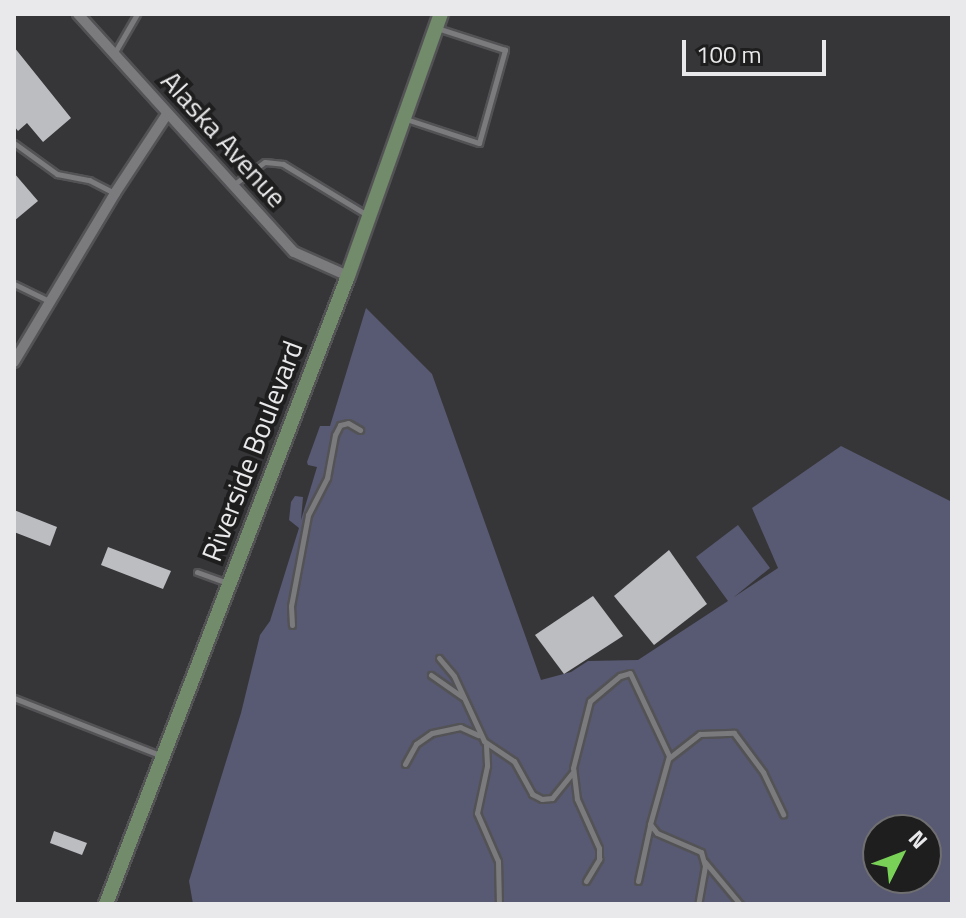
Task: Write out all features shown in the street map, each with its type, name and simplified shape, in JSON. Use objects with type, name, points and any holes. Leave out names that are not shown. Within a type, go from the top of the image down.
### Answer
[{"type":"main road","name":"Riverside Boulevard","points":[[106,904],[348,276],[438,21]]},
{"type":"street","name":"Alaska Avenue","points":[[78,14],[294,252],[348,276]]},
{"type":"street","points":[[14,362],[115,193],[167,114]]},
{"type":"lane","points":[[114,53],[137,14]]},
{"type":"lane","points":[[404,118],[479,143],[505,50],[438,21]]},
{"type":"lane","points":[[14,143],[57,174],[89,180],[115,193]]},
{"type":"lane","points":[[232,185],[265,162],[283,164],[369,217]]},
{"type":"lane","points":[[14,284],[51,302]]},
{"type":"lane","points":[[292,625],[291,606],[308,515],[327,478],[335,435],[344,423],[352,423],[360,430]]},
{"type":"lane","points":[[197,572],[228,584]]},
{"type":"lane","points":[[439,658],[454,676],[485,742],[488,757],[477,813],[498,861],[499,904]]},
{"type":"lane","points":[[586,881],[600,855],[577,799],[573,772],[590,701],[624,673],[630,673],[669,758]]},
{"type":"lane","points":[[431,675],[463,697]]},
{"type":"lane","points":[[14,698],[162,756]]},
{"type":"lane","points":[[405,764],[416,744],[432,733],[460,727],[470,729],[514,761],[536,798],[556,795],[573,772]]},
{"type":"lane","points":[[638,881],[669,758],[700,734],[721,730],[734,733],[763,772],[783,814]]},
{"type":"lane","points":[[650,824],[657,833],[697,849],[740,904]]},
{"type":"lane","points":[[698,904],[705,862]]},
{"type":"shaded area","points":[[366,308],[432,374],[541,680],[571,672],[588,661],[638,660],[728,601],[696,557],[738,525],[770,568],[734,597],[778,568],[752,508],[841,446],[952,502],[952,904],[193,904],[189,881],[241,713],[260,635],[270,621],[299,528],[289,520],[291,502],[295,496],[303,497],[301,520],[317,467],[307,462],[320,426],[330,426]]},
{"type":"building","points":[[14,47],[71,118],[43,142],[27,123],[18,131],[14,126]]},
{"type":"building","points":[[14,173],[38,201],[14,221]]},
{"type":"building","points":[[14,510],[57,527],[50,546],[14,532]]},
{"type":"building","points":[[108,547],[171,571],[163,589],[101,565]]},
{"type":"building","points":[[669,550],[707,604],[654,645],[614,596]]},
{"type":"building","points":[[593,596],[623,636],[564,674],[535,635]]},
{"type":"building","points":[[54,831],[87,843],[82,855],[50,843]]}]
